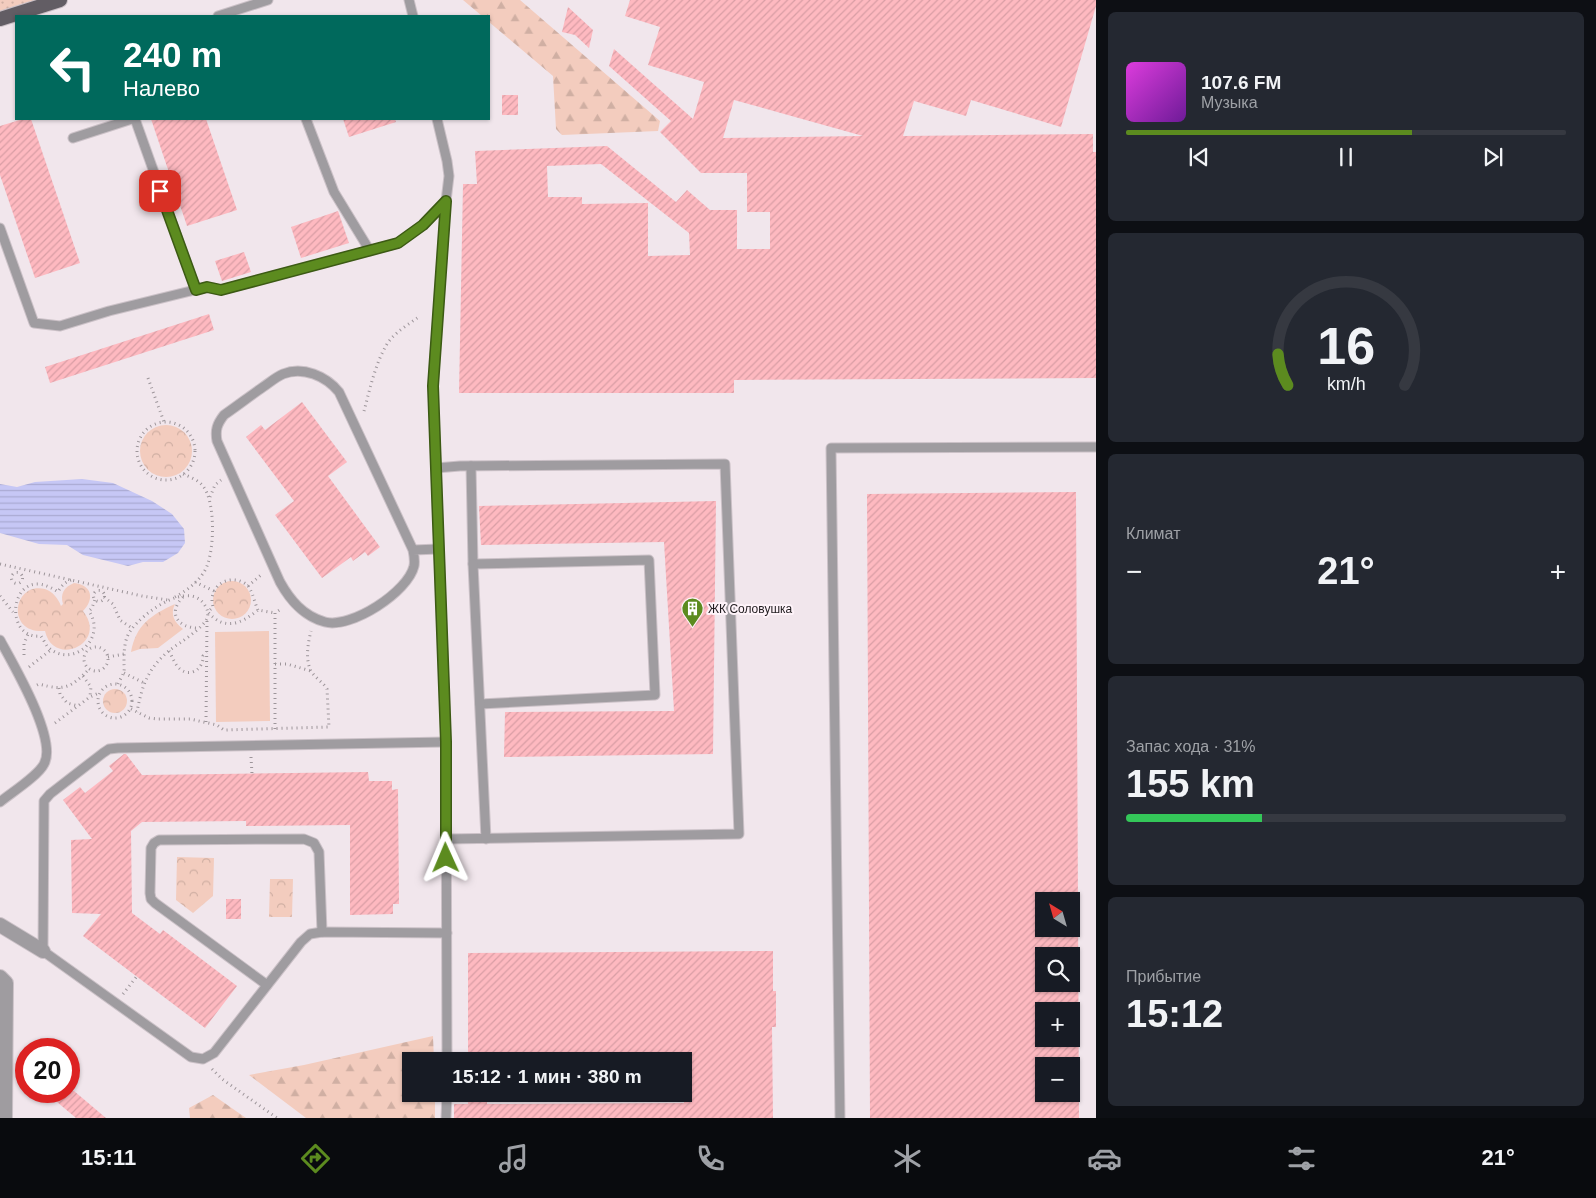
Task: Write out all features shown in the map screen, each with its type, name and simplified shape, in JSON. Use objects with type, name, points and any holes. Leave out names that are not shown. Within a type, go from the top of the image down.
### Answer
[{"type":"main road","points":[[30,13],[60,0]]},
{"type":"main road","points":[[0,20],[15,16]]},
{"type":"street","points":[[0,925],[43,950]]},
{"type":"street","points":[[0,977],[6,983],[5,1118]]},
{"type":"lane","points":[[221,15],[268,0]]},
{"type":"lane","points":[[409,0],[413,15]]},
{"type":"lane","points":[[73,138],[130,120]]},
{"type":"lane","points":[[133,120],[196,290]]},
{"type":"lane","points":[[306,120],[334,192],[370,251]]},
{"type":"lane","points":[[437,120],[447,161],[448,176],[433,386],[446,742],[447,1052]]},
{"type":"lane","points":[[0,228],[34,323],[60,326],[109,311],[207,287],[221,290],[398,243],[423,225],[446,201]]},
{"type":"lane","points":[[293,371],[309,372],[332,383],[339,392],[358,431],[414,550],[415,565],[406,582],[389,598],[366,613],[344,622],[326,623],[299,609],[288,596],[272,565],[217,441],[216,432],[218,423],[224,415],[281,375],[293,371]]},
{"type":"lane","points":[[840,1118],[832,448],[1096,447]]},
{"type":"lane","points":[[436,468],[471,466],[725,464],[739,834],[446,839]]},
{"type":"lane","points":[[471,466],[473,564],[486,839]]},
{"type":"lane","points":[[414,550],[439,549]]},
{"type":"lane","points":[[473,564],[649,560],[650,570],[655,695],[480,704]]},
{"type":"lane","points":[[0,640],[27,692],[43,731],[48,753],[44,765],[31,778],[0,802]]},
{"type":"lane","points":[[446,742],[110,749],[44,800],[43,950],[191,1057],[203,1059],[214,1053],[301,942],[310,934],[322,932],[447,933]]},
{"type":"lane","points":[[267,985],[151,899],[151,848],[154,843],[159,840],[304,839],[314,843],[319,852],[322,932]]},
{"type":"lane","points":[[446,1102],[446,1118]]},
{"type":"path","points":[[358,431],[378,362],[388,343],[400,330],[420,316]]},
{"type":"path","points":[[148,378],[164,422]]},
{"type":"path","points":[[164,422],[174,423],[182,427],[189,434],[195,451],[189,468],[183,474],[166,480],[157,479],[149,475],[142,468],[136,451],[142,434],[156,423],[164,422]]},
{"type":"path","points":[[209,498],[215,485],[230,470]]},
{"type":"path","points":[[0,571],[1,564],[142,596],[171,600],[195,582],[204,572],[210,558],[212,518],[209,498],[204,486],[183,474]]},
{"type":"path","points":[[248,586],[272,565]]},
{"type":"path","points":[[13,567],[14,573],[11,579],[13,582],[20,582]]},
{"type":"path","points":[[14,573],[17,572],[23,576],[20,582]]},
{"type":"path","points":[[13,612],[18,595],[24,589],[32,585],[42,584],[58,592],[66,582],[71,580]]},
{"type":"path","points":[[206,722],[207,619],[208,612],[213,607],[214,591],[218,585],[225,581],[241,581],[248,586],[258,610]]},
{"type":"path","points":[[20,582],[24,589]]},
{"type":"path","points":[[195,582],[214,591]]},
{"type":"path","points":[[0,596],[13,612],[21,629],[28,634],[41,636],[52,649],[64,654],[73,654],[86,649],[97,647],[106,652],[108,657],[107,663],[104,667],[94,671],[85,665],[84,660],[86,649],[93,636],[94,626],[93,617],[89,611],[95,599],[90,584]]},
{"type":"path","points":[[94,594],[97,590],[104,592],[104,597],[113,604],[120,620],[132,628]]},
{"type":"path","points":[[183,596],[178,601],[176,607],[178,622],[184,626],[198,628]]},
{"type":"path","points":[[118,684],[124,673],[124,649],[129,631],[141,617],[158,605],[183,596],[196,598],[202,601],[213,618],[221,623],[233,624],[244,620],[258,610],[275,613],[282,609]]},
{"type":"path","points":[[95,599],[101,601],[104,597]]},
{"type":"path","points":[[275,613],[275,729]]},
{"type":"path","points":[[312,672],[308,651],[315,618]]},
{"type":"path","points":[[137,712],[144,682],[151,670],[169,651],[207,619]]},
{"type":"path","points":[[19,675],[52,649]]},
{"type":"path","points":[[169,651],[180,668],[185,672],[197,670],[202,665],[203,656],[207,652]]},
{"type":"path","points":[[108,657],[124,654]]},
{"type":"path","points":[[131,709],[149,718],[190,718],[216,725],[224,730],[328,727],[327,689],[325,685],[312,672],[302,667],[275,664]]},
{"type":"path","points":[[27,692],[39,684],[54,688],[64,688],[83,676],[89,669]]},
{"type":"path","points":[[124,673],[144,682]]},
{"type":"path","points":[[83,676],[91,687],[90,697]]},
{"type":"path","points":[[118,684],[126,688],[131,694],[133,701],[131,709],[126,715],[119,718],[111,718],[99,708],[98,701],[100,693],[105,687],[118,684]]},
{"type":"path","points":[[59,688],[60,694],[67,704],[78,706]]},
{"type":"path","points":[[43,731],[90,697],[100,693]]},
{"type":"path","points":[[116,1003],[136,976]]},
{"type":"path","points":[[203,1059],[222,1079],[277,1118]]},
{"type":"green space","points":[[0,0],[36,0],[0,12]]},
{"type":"green space","points":[[463,0],[520,0],[660,121],[658,131],[562,135],[556,129],[553,76],[490,23],[490,15],[481,15]]},
{"type":"green space","points":[[161,425],[171,425],[181,429],[188,436],[192,451],[188,466],[181,473],[171,477],[161,477],[151,473],[144,466],[140,456],[140,446],[144,436],[151,429]]},
{"type":"green space","points":[[232,581],[245,587],[251,600],[245,613],[232,619],[219,613],[213,600],[219,587]]},
{"type":"green space","points":[[74,583],[85,587],[90,593],[89,602],[83,611],[89,623],[89,633],[85,642],[67,650],[58,648],[50,642],[45,631],[32,630],[24,625],[19,617],[18,608],[20,600],[26,593],[34,589],[45,589],[50,592],[57,598],[61,606],[63,604],[62,597],[64,591]]},
{"type":"green space","points":[[175,604],[174,618],[183,629],[158,648],[140,649],[131,652],[137,635],[146,622],[159,612]]},
{"type":"green space","points":[[269,631],[270,721],[216,722],[215,632]]},
{"type":"green space","points":[[115,689],[123,693],[127,701],[123,709],[115,713],[107,709],[103,701],[107,693]]},
{"type":"green space","points":[[177,857],[214,858],[213,896],[193,913],[176,900]]},
{"type":"green space","points":[[270,879],[293,879],[292,917],[269,917]]},
{"type":"green space","points":[[433,1036],[434,1052],[402,1052],[402,1102],[435,1102],[435,1118],[306,1118],[249,1075],[304,1065]]},
{"type":"green space","points":[[213,1095],[246,1118],[190,1118],[189,1108]]},
{"type":"water","points":[[82,479],[113,483],[152,501],[172,514],[184,529],[185,543],[178,553],[163,562],[143,562],[128,566],[83,555],[67,545],[39,544],[0,533],[0,484],[17,487],[35,482]]},
{"type":"building","points":[[630,0],[1096,0],[1096,6],[1061,127],[971,100],[966,116],[914,101],[903,136],[1093,134],[1093,152],[1096,152],[1096,378],[734,380],[734,393],[459,393],[463,184],[477,184],[475,151],[607,146],[676,202],[687,190],[710,210],[737,210],[737,249],[770,249],[770,212],[747,212],[747,173],[701,173],[660,132],[671,121],[609,66],[614,49],[693,119],[704,82],[648,65],[660,27],[625,16]],"holes":[[[734,100],[863,136],[723,138]],[[601,164],[689,233],[690,255],[648,256],[648,203],[582,204],[582,197],[548,197],[547,166]]]},
{"type":"building","points":[[568,7],[593,30],[589,48],[575,35],[562,32]]},
{"type":"building","points":[[502,95],[518,95],[518,115],[502,115]]},
{"type":"building","points":[[20,120],[31,120],[80,263],[35,278],[0,175],[0,126]]},
{"type":"building","points":[[151,120],[206,120],[237,210],[187,226]]},
{"type":"building","points":[[343,120],[395,120],[396,122],[349,137]]},
{"type":"building","points":[[338,211],[349,243],[301,258],[291,227]]},
{"type":"building","points":[[244,252],[251,272],[222,281],[215,261]]},
{"type":"building","points":[[209,314],[214,330],[50,383],[45,367]]},
{"type":"building","points":[[302,402],[347,462],[328,476],[380,547],[368,556],[365,552],[353,561],[351,557],[322,578],[275,515],[294,501],[246,437],[261,425],[265,430]]},
{"type":"building","points":[[1076,492],[1078,892],[1035,892],[1035,938],[1078,938],[1078,947],[1035,947],[1035,992],[1078,992],[1078,1002],[1035,1002],[1035,1047],[1079,1047],[1079,1057],[1035,1057],[1035,1102],[1079,1102],[1079,1118],[870,1118],[867,494]]},
{"type":"building","name":"ЖК Соловушка","points":[[716,501],[713,754],[504,757],[505,712],[674,711],[664,542],[481,545],[479,506]]},
{"type":"building","points":[[126,754],[142,775],[368,772],[369,781],[392,781],[392,790],[398,789],[399,904],[393,904],[393,914],[350,915],[350,825],[246,826],[246,821],[142,822],[131,831],[132,913],[160,934],[163,930],[237,986],[205,1028],[83,936],[101,914],[72,913],[71,840],[92,839],[63,800],[80,787],[85,793],[113,771],[109,766]]},
{"type":"building","points":[[226,899],[241,899],[241,919],[226,919]]},
{"type":"building","points":[[773,951],[773,991],[776,991],[776,1027],[772,1027],[773,1118],[454,1118],[454,1104],[468,1104],[468,1102],[487,1102],[487,1104],[692,1102],[692,1052],[468,1052],[468,953]]},
{"type":"building","points":[[80,1096],[106,1118],[76,1118],[58,1103],[80,1103]]},
{"type":"place","name":"ЖК Соловушка","points":[[692,628]]},
{"type":"route","points":[[160,191],[196,290],[207,287],[221,290],[398,243],[423,225],[446,201],[433,386],[446,742],[446,858]]}]
